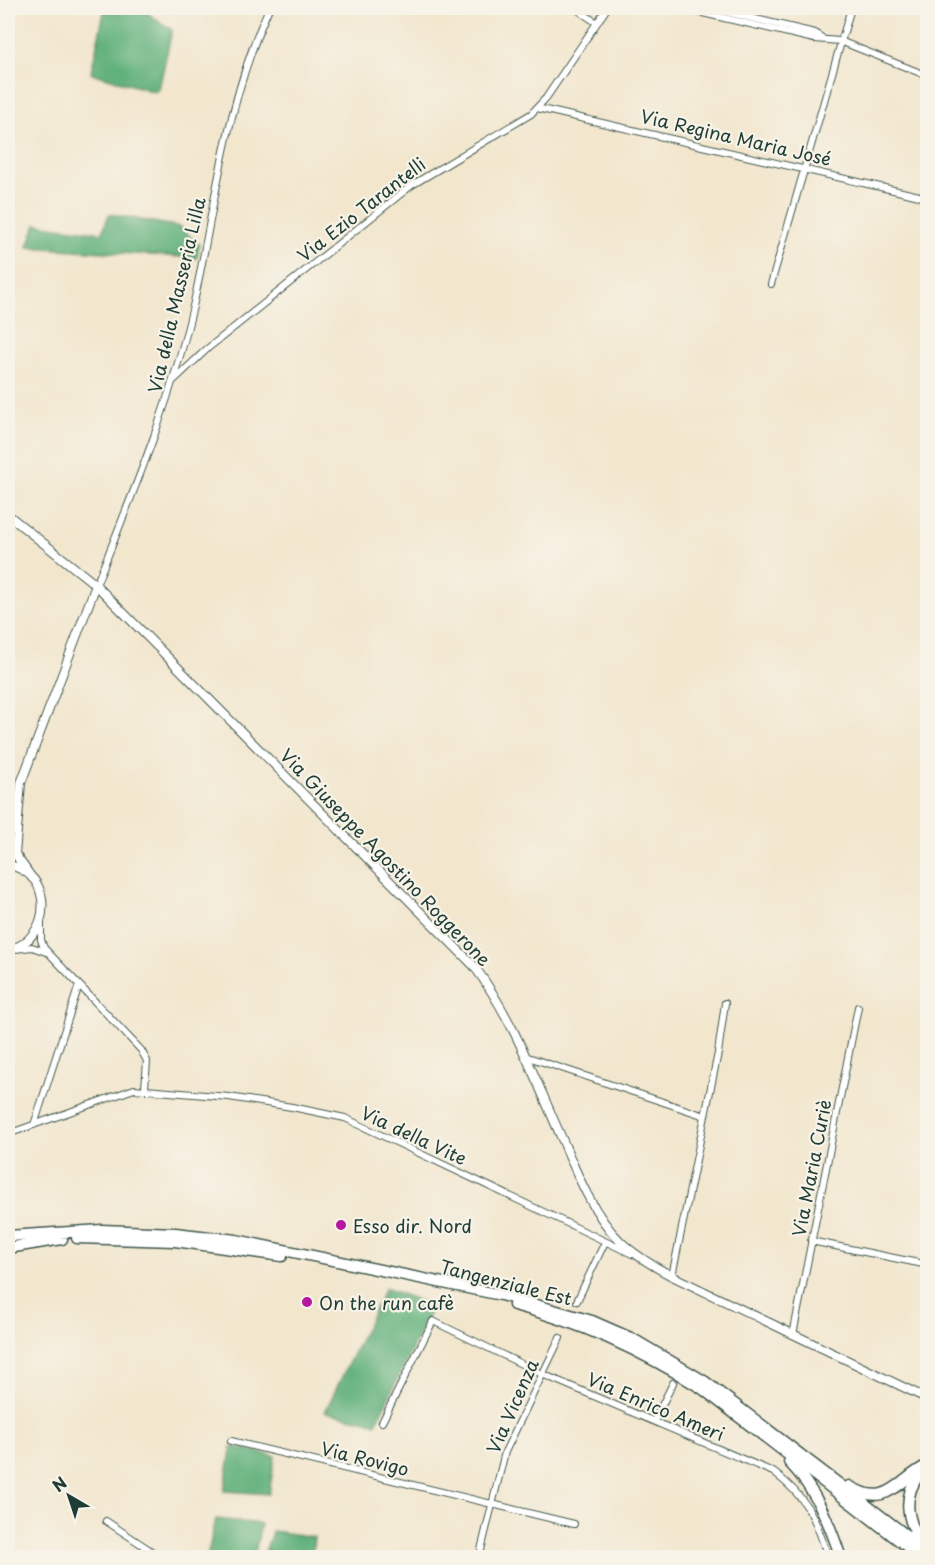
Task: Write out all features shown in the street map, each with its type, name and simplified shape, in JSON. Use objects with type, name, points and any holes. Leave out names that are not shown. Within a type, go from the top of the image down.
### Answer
[{"type":"highway","points":[[8,1232],[65,1229],[73,1231]]},
{"type":"highway","name":"Tangenziale Est","points":[[8,1236],[73,1231],[175,1233],[236,1240],[544,1305],[592,1321],[670,1359],[704,1381],[927,1552]]},
{"type":"highway","name":"Tangenziale Est","points":[[8,1244],[62,1239],[116,1238],[221,1245],[545,1313],[593,1329],[667,1366],[752,1427],[922,1557]]},
{"type":"highway","points":[[8,1248],[62,1239]]},
{"type":"highway","points":[[752,1427],[766,1444],[793,1467],[810,1488],[823,1510],[841,1557]]},
{"type":"highway","points":[[810,1462],[821,1465],[859,1491],[873,1494],[895,1489],[927,1465]]},
{"type":"highway","points":[[927,1465],[911,1487],[908,1501],[913,1527],[927,1547]]},
{"type":"street","name":"Via della Masseria Lilla","points":[[96,585],[146,460],[174,381],[196,292],[236,98],[269,8]]},
{"type":"street","points":[[575,8],[597,24]]},
{"type":"street","name":"Via Ezio Tarantelli","points":[[174,381],[207,349],[412,185],[516,124],[537,108],[607,8]]},
{"type":"street","points":[[681,8],[814,39],[840,41],[927,76]]},
{"type":"street","points":[[709,8],[815,33],[823,38]]},
{"type":"street","points":[[771,284],[851,8]]},
{"type":"street","name":"Via Regina Maria José","points":[[537,108],[927,198]]},
{"type":"street","name":"Via Giuseppe Agostino Roggerone","points":[[8,515],[96,585],[474,966],[507,1018],[574,1166],[598,1212],[618,1239],[642,1259],[672,1276],[927,1400]]},
{"type":"street","points":[[96,585],[21,783],[15,840],[17,859],[32,878],[42,898],[41,943],[141,1050],[147,1061],[145,1088]]},
{"type":"street","points":[[8,852],[15,840]]},
{"type":"street","points":[[8,865],[23,870],[32,878]]},
{"type":"street","points":[[10,950],[32,936],[40,924]]},
{"type":"street","points":[[10,950],[32,947],[51,956]]},
{"type":"street","points":[[34,1125],[79,985]]},
{"type":"street","points":[[672,1276],[705,1116],[725,1003]]},
{"type":"street","name":"Via Maria Curiè","points":[[793,1335],[858,1007]]},
{"type":"street","points":[[525,1056],[705,1116]]},
{"type":"street","name":"Via della Vite","points":[[8,1134],[134,1089],[145,1088],[229,1097],[345,1118],[642,1259]]},
{"type":"street","points":[[811,1241],[927,1265]]},
{"type":"street","points":[[577,1301],[606,1242]]},
{"type":"street","name":"Via Enrico Ameri","points":[[382,1422],[433,1321],[542,1374],[773,1472],[791,1486],[817,1522],[828,1557]]},
{"type":"street","name":"Via Vicenza","points":[[479,1557],[505,1452],[560,1338]]},
{"type":"street","points":[[654,1421],[673,1383]]},
{"type":"street","name":"Via Rovigo","points":[[231,1441],[574,1524]]},
{"type":"street","points":[[106,1521],[162,1557]]},
{"type":"green space","points":[[105,8],[140,8],[172,30],[159,88],[155,92],[91,73]]},
{"type":"green space","points":[[109,214],[180,227],[199,245],[197,258],[28,247],[36,224],[102,233]]},
{"type":"green space","points":[[385,1288],[433,1306],[376,1423],[325,1412]]},
{"type":"green space","points":[[232,1446],[275,1456],[269,1494],[224,1491]]},
{"type":"green space","points":[[216,1519],[261,1524],[254,1557],[207,1557]]},
{"type":"green space","points":[[272,1531],[314,1537],[312,1557],[264,1557]]},
{"type":"place","name":"Esso dir. Nord","points":[[341,1225]]},
{"type":"place","name":"On the run cafè","points":[[307,1302]]}]
